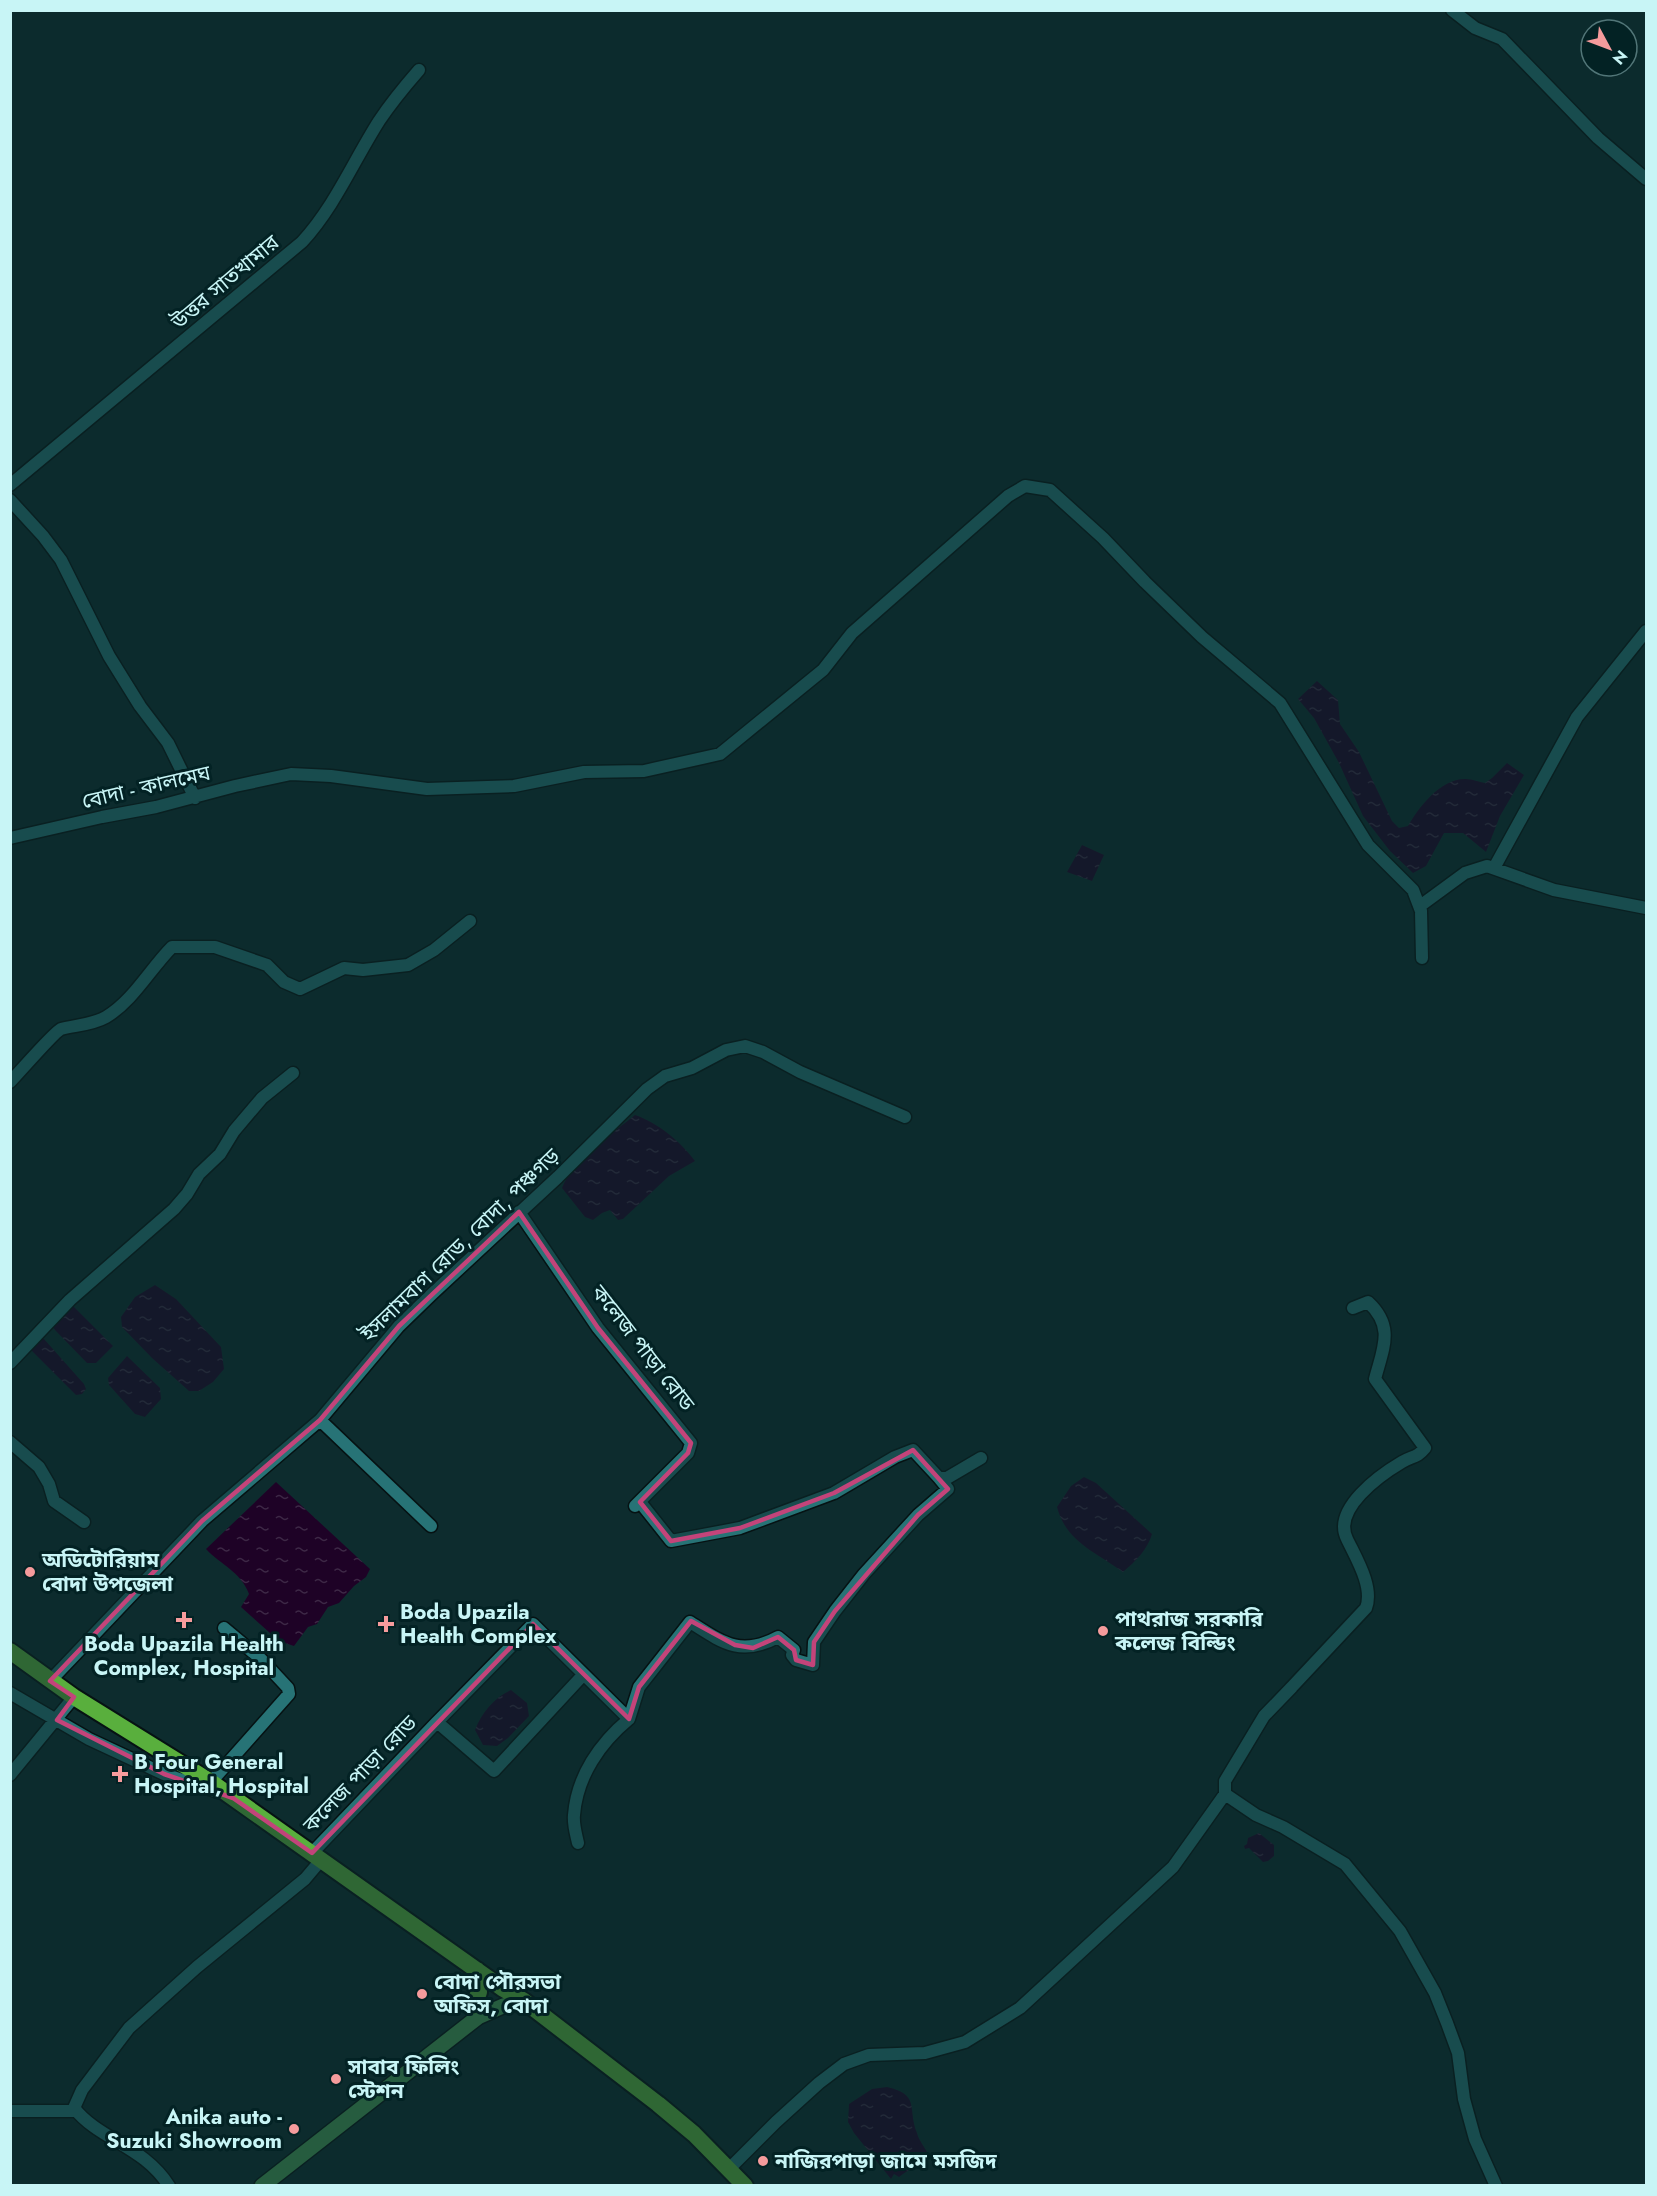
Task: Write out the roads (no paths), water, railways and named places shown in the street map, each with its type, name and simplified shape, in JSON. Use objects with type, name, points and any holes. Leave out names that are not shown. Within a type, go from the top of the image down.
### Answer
[{"type":"highway","points":[[10,1651],[74,1697],[212,1782],[524,2001],[694,2134],[745,2186]]},
{"type":"highway","points":[[473,2006],[479,1992],[477,1970]]},
{"type":"main road","points":[[448,2042],[473,2006],[485,1994],[500,1986]]},
{"type":"main road","points":[[261,2186],[478,2017],[503,2006],[524,2001]]},
{"type":"street","points":[[1452,10],[1475,28],[1502,39],[1598,138],[1647,179]]},
{"type":"street","name":"উত্তর সাতখামার","points":[[10,485],[302,242],[318,225],[389,107],[419,70]]},
{"type":"street","name":"বোদা - কালমেঘ","points":[[10,838],[195,798],[235,786],[291,774],[331,776],[427,789],[514,786],[584,772],[644,771],[720,754],[823,670],[852,633],[1008,496],[1025,486],[1035,486],[1050,490],[1103,538],[1202,637],[1280,704],[1368,845],[1413,890],[1419,906]]},
{"type":"street","points":[[10,500],[43,536],[61,560],[109,656],[140,706],[168,743],[195,798]]},
{"type":"street","points":[[1494,868],[1577,717],[1647,631]]},
{"type":"street","points":[[1422,958],[1419,906],[1465,873],[1487,866],[1554,890],[1647,908]]},
{"type":"street","points":[[10,1082],[59,1030],[78,1027],[106,1017],[141,986],[159,960],[172,947],[215,947],[267,965],[284,982],[300,988],[344,968],[363,970],[408,965],[434,950],[470,921]]},
{"type":"street","name":"ইসলামবাগ রোড, বোদা, পঞ্চগড়","points":[[50,1681],[202,1521],[320,1420],[399,1326],[558,1177],[647,1089],[665,1076],[692,1068],[726,1050],[745,1046],[763,1052],[800,1072],[905,1117]]},
{"type":"street","points":[[10,1363],[70,1300],[174,1209],[187,1194],[199,1174],[220,1154],[234,1131],[262,1098],[293,1073]]},
{"type":"street","name":"কলেজ পাড়া রোড","points":[[519,1212],[598,1328],[691,1443],[688,1453],[638,1504],[670,1541],[740,1528],[834,1493],[895,1457],[913,1450],[939,1478]]},
{"type":"street","points":[[729,2169],[776,2122],[843,2064],[869,2055],[925,2053],[965,2042],[1020,2008],[1173,1867],[1225,1794],[1225,1781],[1264,1716],[1366,1608],[1369,1600],[1362,1569],[1344,1534],[1346,1517],[1356,1498],[1404,1461],[1419,1455],[1425,1448],[1375,1379],[1387,1333],[1384,1323],[1368,1302],[1353,1308]]},
{"type":"street","points":[[320,1420],[431,1526]]},
{"type":"street","points":[[10,1442],[39,1467],[49,1485],[54,1501],[84,1522]]},
{"type":"street","points":[[939,1478],[947,1478],[981,1458]]},
{"type":"street","points":[[578,1843],[574,1817],[580,1786],[586,1772],[600,1747],[629,1719],[639,1687],[690,1622],[710,1636],[735,1645],[753,1648],[778,1637],[794,1650],[792,1654],[796,1660],[813,1665],[814,1642],[835,1611],[864,1574],[918,1515],[948,1489],[939,1478]]},
{"type":"street","name":"কলেজ পাড়া রোড","points":[[76,2111],[74,2108],[82,2090],[129,2028],[197,1967],[305,1878],[316,1856],[437,1722],[532,1624],[629,1719]]},
{"type":"street","points":[[212,1782],[289,1694],[288,1688],[261,1659],[224,1628]]},
{"type":"street","name":"কলেজ পাড়া রোড","points":[[437,1722],[494,1771],[583,1675]]},
{"type":"street","points":[[10,1693],[89,1739],[164,1774],[233,1797]]},
{"type":"street","points":[[10,1776],[74,1697]]},
{"type":"street","points":[[1225,1794],[1256,1815],[1283,1827],[1346,1864],[1400,1931],[1435,1993],[1447,2023],[1458,2053],[1464,2099],[1474,2139],[1496,2186]]},
{"type":"street","points":[[10,2111],[76,2111],[142,2155],[162,2174],[169,2186]]},
{"type":"water","points":[[1317,681],[1338,700],[1340,724],[1359,752],[1392,821],[1399,828],[1408,826],[1418,810],[1448,783],[1471,779],[1485,783],[1507,763],[1524,775],[1500,816],[1486,852],[1463,833],[1444,833],[1426,866],[1413,873],[1390,851],[1363,816],[1339,763],[1314,718],[1298,699]]},
{"type":"water","points":[[1082,845],[1104,855],[1092,881],[1067,872]]},
{"type":"water","points":[[635,1115],[668,1134],[683,1146],[695,1161],[669,1176],[623,1219],[618,1220],[610,1210],[593,1220],[585,1217],[562,1188],[567,1178],[584,1158]]},
{"type":"water","points":[[155,1285],[176,1299],[221,1347],[224,1369],[213,1382],[199,1391],[189,1391],[122,1327],[121,1317],[135,1297]]},
{"type":"water","points":[[72,1305],[113,1346],[96,1363],[87,1363],[54,1329],[52,1323]]},
{"type":"water","points":[[37,1339],[44,1339],[84,1384],[86,1389],[82,1394],[76,1395],[30,1349]]},
{"type":"water","points":[[127,1356],[160,1388],[161,1399],[145,1417],[135,1414],[109,1385],[108,1378]]},
{"type":"water","points":[[1084,1477],[1096,1483],[1152,1534],[1140,1555],[1123,1572],[1083,1545],[1067,1529],[1061,1519],[1057,1507],[1071,1486]]},
{"type":"water","points":[[276,1482],[370,1569],[366,1577],[354,1586],[339,1603],[328,1607],[317,1624],[308,1627],[294,1646],[279,1641],[241,1607],[249,1594],[245,1586],[236,1574],[206,1549]]},
{"type":"water","points":[[511,1690],[527,1703],[529,1716],[497,1746],[483,1745],[475,1730],[478,1723],[494,1701]]},
{"type":"water","points":[[1259,1833],[1274,1845],[1274,1856],[1268,1861],[1263,1862],[1244,1846],[1248,1838]]},
{"type":"water","points":[[887,2087],[898,2090],[909,2098],[918,2136],[928,2154],[919,2164],[899,2177],[894,2174],[891,2179],[854,2133],[848,2122],[849,2104],[872,2089]]},
{"type":"place","name":"অডিটোরিয়াম বোদা উপজেলা","points":[[30,1572]]},
{"type":"place","name":"Boda Upazila Health Complex, Hospital","points":[[184,1620]]},
{"type":"place","name":"Boda Upazila Health Complex","points":[[386,1624]]},
{"type":"place","name":"পাথরাজ সরকারি কলেজ বিল্ডিং","points":[[1103,1631]]},
{"type":"place","name":"B Four General Hospital, Hospital","points":[[120,1774]]},
{"type":"place","name":"বোদা পৌরসভা অফিস, বোদা","points":[[422,1994]]},
{"type":"place","name":"সাবাব ফিলিং স্টেশন","points":[[336,2079]]},
{"type":"place","name":"Anika auto - Suzuki Showroom","points":[[294,2129]]},
{"type":"place","name":"নাজিরপাড়া জামে মসজিদ","points":[[763,2161]]}]
